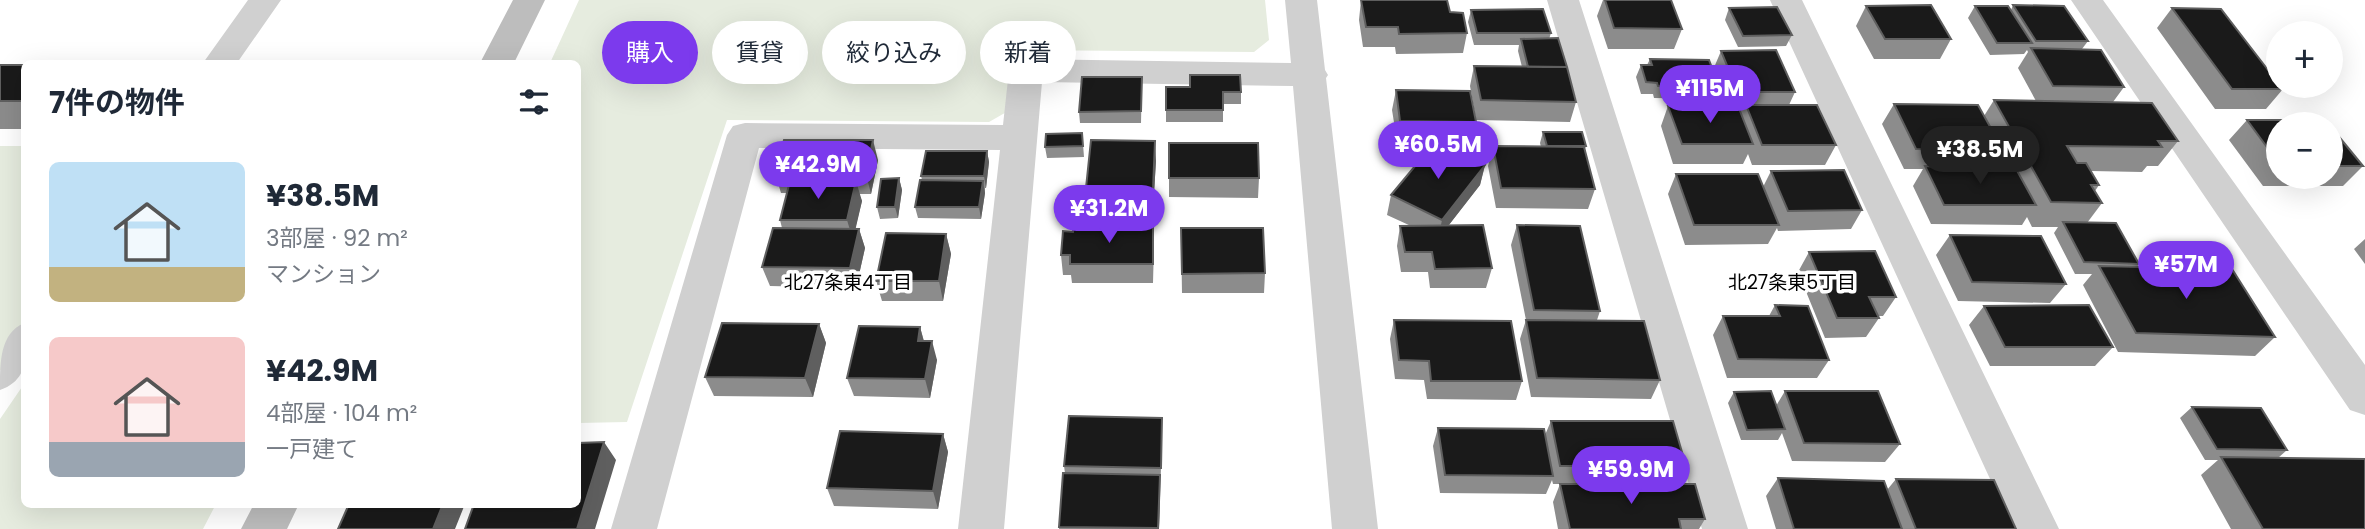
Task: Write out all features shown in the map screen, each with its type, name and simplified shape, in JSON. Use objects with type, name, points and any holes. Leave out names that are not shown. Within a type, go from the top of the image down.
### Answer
[{"type":"street","points":[[222,60],[265,0]]},
{"type":"street","points":[[498,60],[528,0]]},
{"type":"street","points":[[1301,0],[1311,75],[1355,529]]},
{"type":"street","points":[[1563,0],[1725,529]]},
{"type":"street","points":[[1786,0],[2036,529]]},
{"type":"street","points":[[2087,0],[2365,398]]},
{"type":"street","points":[[981,529],[1017,138],[1026,71],[1311,75]]},
{"type":"street","points":[[634,529],[745,135],[1017,138]]},
{"type":"street","points":[[0,373],[21,343]]},
{"type":"street","points":[[264,529],[275,508]]},
{"type":"shaded area","points":[[579,0],[1265,0],[1269,40],[1254,52],[1076,51],[1076,21],[980,21],[980,84],[1012,84],[1010,110],[989,122],[727,120],[627,422],[581,423],[581,60],[551,60]]},
{"type":"shaded area","points":[[0,146],[21,146],[21,369],[0,370]]},
{"type":"shaded area","points":[[21,388],[21,508],[214,508],[203,529],[0,529],[0,419]]},
{"type":"building","points":[[1361,0],[1447,0],[1450,12],[1463,13],[1467,33],[1399,34],[1398,27],[1366,27]]},
{"type":"building","points":[[1605,0],[1671,0],[1682,29],[1614,28]]},
{"type":"building","points":[[1931,5],[1951,39],[1885,39],[1866,6]]},
{"type":"building","points":[[2013,5],[2064,6],[2088,41],[2036,41]]},
{"type":"building","points":[[1975,6],[2008,6],[2032,43],[1997,43]]},
{"type":"building","points":[[1777,7],[1792,35],[1743,36],[1729,8]]},
{"type":"building","points":[[2172,8],[2221,9],[2266,67],[2266,89],[2232,89]]},
{"type":"building","points":[[1543,9],[1551,33],[1477,33],[1471,10]]},
{"type":"building","points":[[1558,38],[1567,67],[1528,67],[1521,39]]},
{"type":"building","points":[[2031,48],[2101,50],[2124,87],[2053,86]]},
{"type":"building","points":[[1776,50],[1795,92],[1738,92],[1721,51]]},
{"type":"building","points":[[1650,59],[1709,60],[1719,87],[1658,86],[1657,83],[1646,82],[1641,65],[1652,65]]},
{"type":"building","points":[[0,65],[21,65],[21,101],[0,101]]},
{"type":"building","points":[[1474,66],[1567,67],[1576,102],[1481,100]]},
{"type":"building","points":[[1190,75],[1240,75],[1241,92],[1223,92],[1223,110],[1166,110],[1166,87],[1190,87]]},
{"type":"building","points":[[1082,77],[1142,77],[1141,111],[1079,112]]},
{"type":"building","points":[[1396,90],[1470,91],[1476,122],[1400,121]]},
{"type":"building","points":[[1994,100],[2152,103],[2178,141],[2158,141],[2162,147],[2067,146],[2077,163],[2086,163],[2099,185],[2091,185],[2102,203],[2051,202]]},
{"type":"building","points":[[1894,104],[1978,105],[2003,150],[1916,149]]},
{"type":"building","points":[[1746,105],[1817,105],[1836,145],[1762,145]]},
{"type":"building","points":[[1668,106],[1738,106],[1753,144],[1682,144]]},
{"type":"building","points":[[2247,120],[2266,120],[2266,146]]},
{"type":"building","points":[[1543,132],[1582,132],[1586,146],[1547,146]]},
{"type":"building","points":[[1082,133],[1083,146],[1045,147],[1046,134]]},
{"type":"building","points":[[784,140],[873,140],[866,174],[775,173]]},
{"type":"building","points":[[1091,140],[1155,141],[1153,189],[1086,188]]},
{"type":"building","points":[[1435,142],[1485,165],[1442,220],[1391,195]]},
{"type":"building","points":[[2343,142],[2363,166],[2343,166]]},
{"type":"building","points":[[1169,143],[1258,143],[1259,178],[1169,178]]},
{"type":"building","points":[[1493,146],[1584,147],[1595,189],[1501,188]]},
{"type":"building","points":[[926,151],[987,151],[984,176],[921,176]]},
{"type":"building","points":[[1925,166],[2015,167],[2036,205],[1944,205]]},
{"type":"building","points":[[1844,170],[1862,210],[1788,211],[1771,171]]},
{"type":"building","points":[[1676,174],[1758,174],[1779,225],[1694,225]]},
{"type":"building","points":[[899,178],[895,207],[877,207],[881,179]]},
{"type":"building","points":[[920,180],[983,181],[979,207],[915,207]]},
{"type":"building","points":[[790,181],[856,181],[847,220],[780,220]]},
{"type":"building","points":[[2063,222],[2116,223],[2139,264],[2084,262]]},
{"type":"building","points":[[1074,225],[1153,226],[1153,264],[1070,264],[1070,255],[1061,255],[1063,231],[1073,232]]},
{"type":"building","points":[[1483,225],[1492,268],[1435,269],[1432,252],[1405,252],[1400,226]]},
{"type":"building","points":[[1517,225],[1580,226],[1600,311],[1534,310]]},
{"type":"building","points":[[773,228],[859,229],[850,268],[762,267]]},
{"type":"building","points":[[1181,228],[1263,228],[1265,273],[1182,274]]},
{"type":"building","points":[[886,233],[946,234],[939,281],[876,281]]},
{"type":"building","points":[[1950,235],[2041,236],[2066,284],[1972,282]]},
{"type":"building","points":[[1875,251],[1896,297],[1869,297],[1879,318],[1837,318],[1809,252]]},
{"type":"building","points":[[2099,266],[2232,269],[2275,337],[2136,333]]},
{"type":"building","points":[[1775,305],[1808,306],[1829,360],[1738,359],[1723,316],[1780,316]]},
{"type":"building","points":[[2089,305],[2113,347],[2005,347],[1984,306]]},
{"type":"building","points":[[1394,320],[1511,321],[1522,381],[1431,381],[1429,361],[1399,360]]},
{"type":"building","points":[[1526,320],[1644,321],[1660,380],[1537,378]]},
{"type":"building","points":[[722,323],[819,324],[805,378],[705,377]]},
{"type":"building","points":[[859,326],[920,327],[918,341],[932,341],[925,379],[847,378]]},
{"type":"building","points":[[1771,391],[1785,429],[1747,430],[1734,392]]},
{"type":"building","points":[[1785,391],[1878,391],[1900,444],[1804,443]]},
{"type":"building","points":[[2192,407],[2261,408],[2287,450],[2217,449]]},
{"type":"building","points":[[1069,416],[1162,418],[1161,468],[1064,466]]},
{"type":"building","points":[[1551,421],[1673,421],[1686,466],[1560,466]]},
{"type":"building","points":[[1438,428],[1544,429],[1553,476],[1445,475]]},
{"type":"building","points":[[840,431],[943,434],[933,491],[827,488]]},
{"type":"building","points":[[604,442],[577,529],[465,529],[473,508],[581,508],[581,443]]},
{"type":"building","points":[[2221,457],[2365,459],[2365,529],[2263,529]]},
{"type":"building","points":[[1063,473],[1160,475],[1158,528],[1059,527]]},
{"type":"building","points":[[1778,478],[1884,481],[1902,529],[1794,529]]},
{"type":"building","points":[[1896,479],[1994,480],[2016,529],[1916,529]]},
{"type":"building","points":[[1560,484],[1695,484],[1705,519],[1679,519],[1681,529],[1570,529]]},
{"type":"building","points":[[347,508],[441,508],[433,529],[338,529]]},
{"type":"district","name":"北27条東4丁目","points":[[848,282]]},
{"type":"district","name":"北27条東5丁目","points":[[1792,282]]}]
